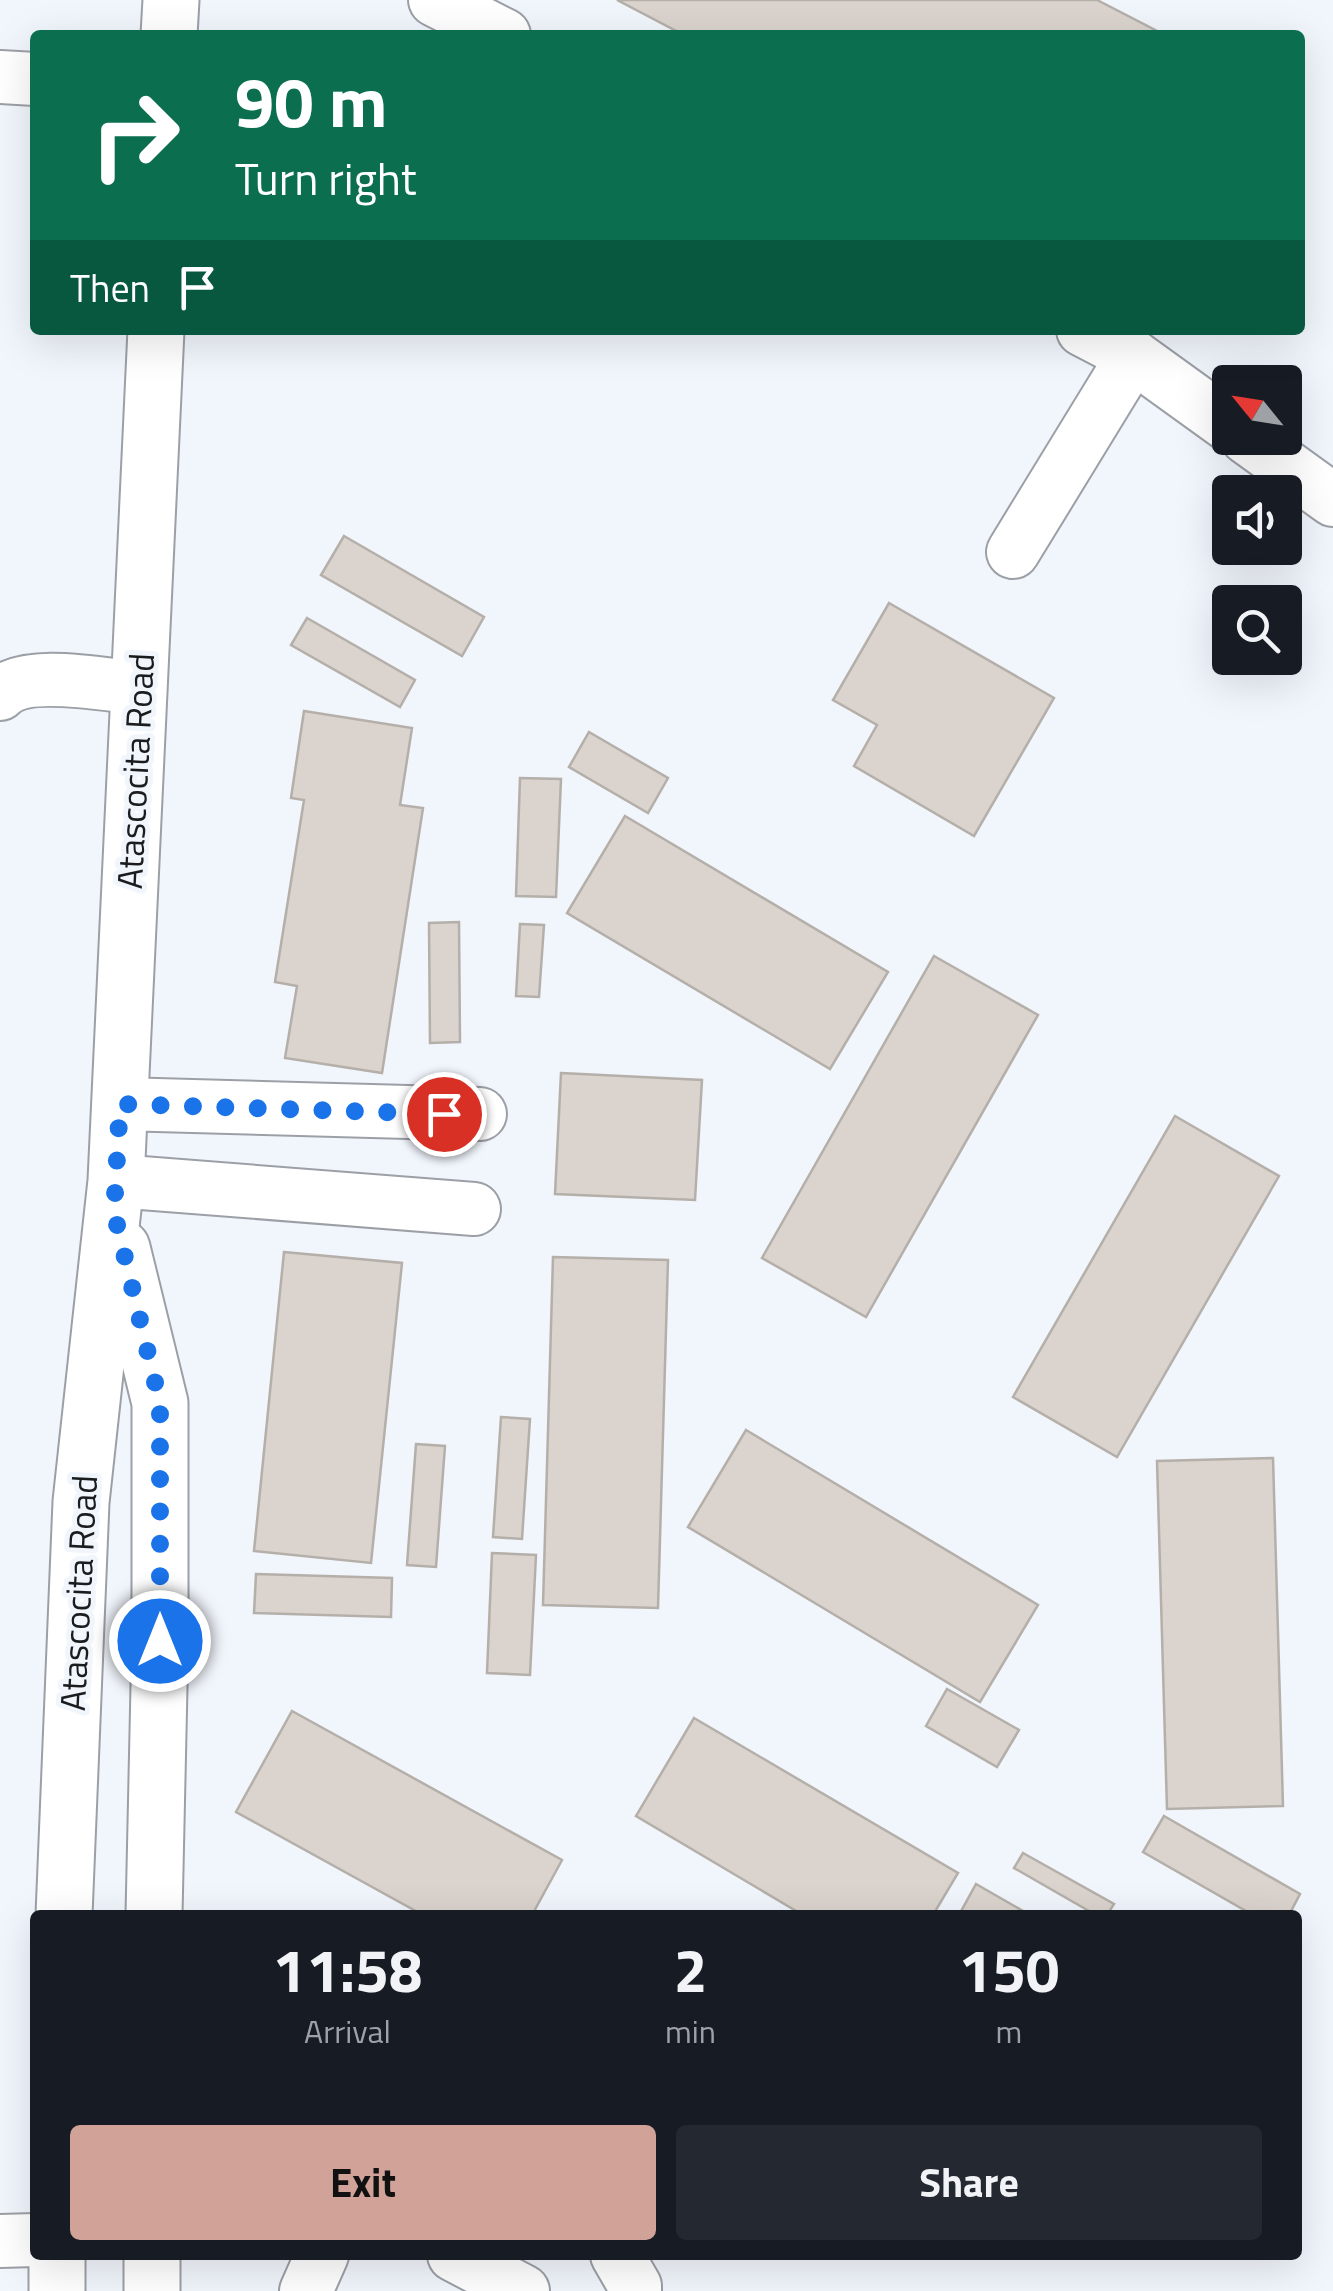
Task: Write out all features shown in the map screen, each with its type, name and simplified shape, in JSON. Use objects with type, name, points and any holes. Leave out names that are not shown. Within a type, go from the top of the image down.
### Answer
[{"type":"main road","points":[[169,30],[171,0]]},
{"type":"main road","name":"Atascocita Road","points":[[64,1910],[81,1502],[115,1197],[156,335]]},
{"type":"main road","name":"Atascocita Road","points":[[115,1197],[160,1403],[154,1910]]},
{"type":"main road","points":[[57,2260],[57,2291]]},
{"type":"main road","points":[[152,2260],[152,2291]]},
{"type":"lane","points":[[435,0],[494,30]]},
{"type":"lane","points":[[0,77],[30,79]]},
{"type":"lane","points":[[1093,335],[1134,356],[1212,413]]},
{"type":"lane","points":[[1013,552],[1134,356]]},
{"type":"lane","points":[[1270,455],[1333,500]]},
{"type":"lane","points":[[3,687],[28,681],[58,681],[139,688]]},
{"type":"lane","points":[[120,1104],[480,1114]]},
{"type":"lane","points":[[304,1110],[304,1196]]},
{"type":"lane","points":[[115,1197],[304,1196],[474,1208]]},
{"type":"lane","points":[[0,2241],[30,2240]]},
{"type":"lane","points":[[306,2291],[320,2260]]},
{"type":"lane","points":[[464,2260],[523,2291]]},
{"type":"lane","points":[[620,2260],[635,2291]]},
{"type":"building","points":[[617,0],[1097,0],[1155,30],[674,30]]},
{"type":"building","points":[[344,536],[484,617],[462,656],[321,575]]},
{"type":"building","points":[[889,603],[1054,698],[974,836],[854,766],[877,725],[833,700]]},
{"type":"building","points":[[307,618],[415,680],[400,707],[291,645]]},
{"type":"building","points":[[304,711],[412,728],[400,805],[423,808],[382,1073],[285,1058],[297,986],[275,982],[304,800],[291,798]]},
{"type":"building","points":[[589,732],[668,778],[648,813],[569,767]]},
{"type":"building","points":[[520,778],[561,779],[556,897],[516,896]]},
{"type":"building","points":[[625,816],[888,972],[830,1069],[567,913]]},
{"type":"building","points":[[459,922],[460,1042],[430,1043],[429,923]]},
{"type":"building","points":[[520,924],[544,925],[539,997],[516,996]]},
{"type":"building","points":[[934,956],[1038,1015],[866,1317],[762,1258]]},
{"type":"building","points":[[561,1073],[702,1080],[695,1200],[555,1194]]},
{"type":"building","points":[[1175,1116],[1279,1176],[1117,1457],[1013,1397]]},
{"type":"building","points":[[284,1252],[402,1263],[371,1563],[254,1551]]},
{"type":"building","points":[[553,1257],[668,1260],[658,1608],[543,1605]]},
{"type":"building","points":[[501,1417],[530,1419],[522,1539],[493,1537]]},
{"type":"building","points":[[746,1430],[1038,1605],[980,1702],[688,1527]]},
{"type":"building","points":[[416,1444],[445,1446],[436,1567],[407,1565]]},
{"type":"building","points":[[1273,1458],[1283,1806],[1167,1809],[1157,1461]]},
{"type":"building","points":[[492,1553],[536,1555],[530,1675],[487,1673]]},
{"type":"building","points":[[256,1574],[392,1578],[391,1617],[254,1613]]},
{"type":"building","points":[[947,1689],[1019,1730],[997,1767],[926,1726]]},
{"type":"building","points":[[292,1711],[562,1860],[535,1910],[414,1910],[236,1812]]},
{"type":"building","points":[[694,1718],[958,1873],[936,1910],[795,1910],[636,1816]]},
{"type":"building","points":[[1164,1816],[1300,1894],[1292,1910],[1244,1910],[1143,1852]]},
{"type":"building","points":[[1023,1853],[1114,1904],[1110,1910],[1087,1910],[1014,1868]]},
{"type":"building","points":[[976,1884],[1021,1910],[962,1910]]},
{"type":"route","points":[[160,1641],[160,1403],[114,1212],[120,1104],[444,1114]]}]
